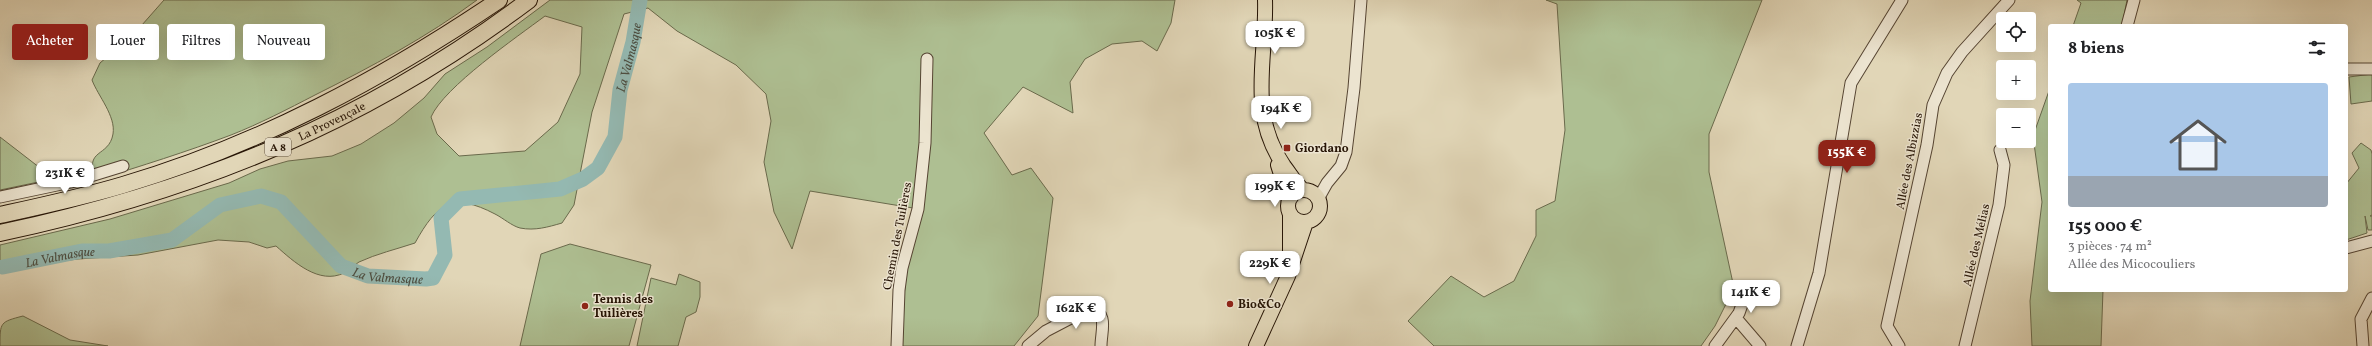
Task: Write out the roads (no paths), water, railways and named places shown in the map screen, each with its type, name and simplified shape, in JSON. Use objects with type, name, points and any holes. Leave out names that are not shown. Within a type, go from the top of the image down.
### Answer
[{"type":"highway","name":"La Provençale","points":[[0,215],[123,185],[202,158],[266,133],[356,89],[400,64],[499,0]]},
{"type":"highway","name":"La Provençale","points":[[0,233],[78,216],[172,188],[286,144],[370,103],[415,77],[473,40],[529,0]]},
{"type":"main road","points":[[1265,0],[1260,92],[1264,120],[1277,155],[1280,173],[1289,200],[1288,207],[1290,214],[1291,244],[1288,276]]},
{"type":"main road","points":[[1256,346],[1288,276],[1306,222],[1318,214],[1311,194],[1293,181],[1277,155]]},
{"type":"main road","points":[[1289,200],[1295,193],[1311,194]]},
{"type":"main road","points":[[1290,214],[1297,221],[1306,222]]},
{"type":"street","points":[[1311,194],[1327,184],[1341,166],[1346,152],[1360,27],[1361,0]]},
{"type":"street","points":[[1360,27],[1367,0]]},
{"type":"street","points":[[1797,346],[1819,273],[1851,83],[1902,0]]},
{"type":"street","name":"Allée des Albizzias","points":[[1899,346],[1887,326],[1927,145],[1933,105],[1947,73],[1962,52],[2009,0]]},
{"type":"street","points":[[2127,24],[2134,0]]},
{"type":"street","name":"Chemin des Tuilières","points":[[897,346],[900,283],[918,209],[925,143],[927,58]]},
{"type":"street","points":[[2348,70],[2372,69]]},
{"type":"street","name":"Allée des Mélias","points":[[1965,346],[1999,206],[2004,165],[2000,150]]},
{"type":"street","points":[[0,197],[71,182],[123,166]]},
{"type":"street","points":[[2348,247],[2372,241]]},
{"type":"street","points":[[2363,346],[2361,319],[2372,298]]},
{"type":"street","points":[[1715,346],[1736,318],[1744,299]]},
{"type":"street","points":[[1028,346],[1046,331],[1090,308],[1099,312],[1103,318],[1101,346]]},
{"type":"street","points":[[1736,318],[1760,346]]},
{"type":"waterway","name":"La Valmasque","points":[[3,267],[82,251],[109,251],[172,240],[220,205],[261,196],[281,202],[341,266],[368,276],[426,279],[433,278],[445,255],[441,218],[460,199],[560,189],[583,179],[598,168],[615,137],[620,90],[633,42],[640,0]]},
{"type":"place","name":"Giordano","points":[[1287,148]]},
{"type":"place","name":"Bio&Co","points":[[1230,304]]},
{"type":"place","name":"Tennis des Tuilières","points":[[585,306]]}]
